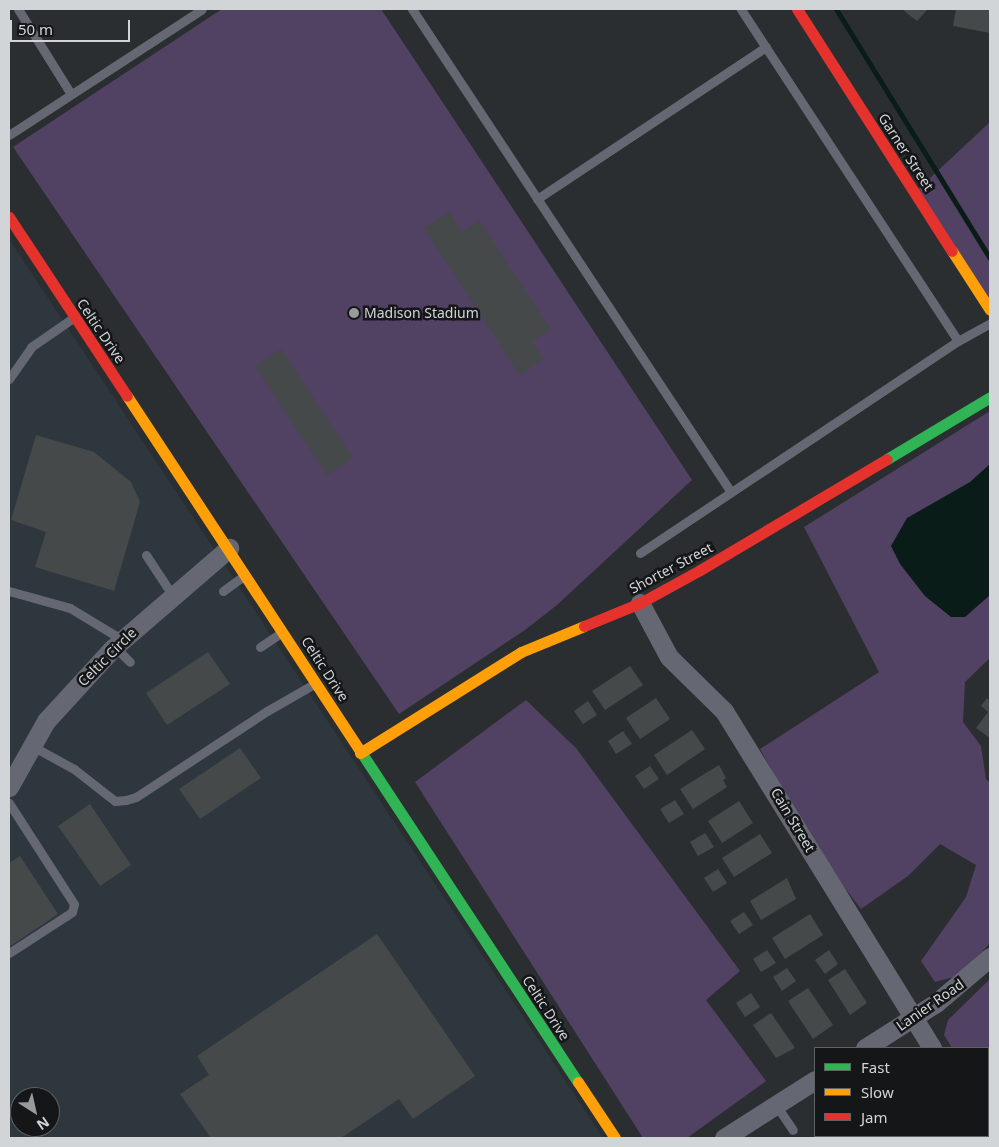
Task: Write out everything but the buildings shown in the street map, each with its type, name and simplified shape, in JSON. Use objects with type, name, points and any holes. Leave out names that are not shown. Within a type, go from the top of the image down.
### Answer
[{"type":"street","name":"Garner Street","points":[[797,9],[990,310]]},
{"type":"street","name":"Celtic Drive","points":[[9,216],[74,317],[246,574],[360,753],[615,1138]]},
{"type":"street","name":"Shorter Street","points":[[360,753],[521,652],[640,603],[833,493],[990,397]]},
{"type":"street","name":"Celtic Circle","points":[[10,779],[32,746],[46,720],[118,643],[229,548]]},
{"type":"street","name":"Cain Street","points":[[640,603],[669,657],[724,711],[912,1019],[931,1047]]},
{"type":"street","name":"Lanier Road","points":[[867,1047],[912,1019],[972,975],[990,957]]},
{"type":"street","points":[[724,1138],[814,1081]]},
{"type":"lane","points":[[18,9],[71,94]]},
{"type":"lane","points":[[9,135],[202,9]]},
{"type":"lane","points":[[412,9],[731,492]]},
{"type":"lane","points":[[741,9],[958,341]]},
{"type":"lane","points":[[537,199],[766,47]]},
{"type":"lane","points":[[9,379],[31,347],[74,317]]},
{"type":"lane","points":[[640,553],[958,341],[990,323]]},
{"type":"lane","points":[[146,555],[173,596]]},
{"type":"lane","points":[[223,591],[246,574]]},
{"type":"lane","points":[[9,591],[70,608],[118,643],[130,662]]},
{"type":"lane","points":[[260,647],[283,632]]},
{"type":"lane","points":[[32,746],[74,769],[116,801],[126,800],[136,797],[266,711],[316,683]]},
{"type":"lane","points":[[9,803],[74,904],[66,916],[9,954]]},
{"type":"lane","points":[[776,1105],[793,1130]]},
{"type":"shaded area","name":"Madison Stadium","points":[[222,9],[381,9],[692,480],[557,605],[525,630],[399,714],[13,147]]},
{"type":"shaded area","points":[[990,122],[990,310],[914,193]]},
{"type":"shaded area","points":[[9,239],[603,1138],[9,1138]]},
{"type":"shaded area","points":[[990,411],[990,658],[965,682],[963,722],[981,746],[986,779],[990,783],[990,943],[961,975],[935,982],[921,961],[966,897],[976,865],[940,844],[908,876],[861,909],[819,855],[760,749],[879,672],[804,527]]},
{"type":"shaded area","points":[[990,464],[990,595],[965,617],[951,617],[925,596],[900,564],[891,546],[907,518],[970,482]]},
{"type":"shaded area","points":[[526,700],[576,748],[740,971],[706,1000],[766,1081],[687,1138],[643,1138],[415,782]]},
{"type":"shaded area","points":[[990,979],[990,1105],[989,1047],[951,1047],[944,1035],[948,1020]]},
{"type":"waterway","points":[[836,9],[990,258]]},
{"type":"traffic: fast","points":[[887,459],[990,397]]},
{"type":"traffic: fast","points":[[359,749],[578,1082]]},
{"type":"traffic: slow","points":[[952,251],[990,310]]},
{"type":"traffic: slow","points":[[127,396],[359,749]]},
{"type":"traffic: slow","points":[[360,753],[521,652],[584,626]]},
{"type":"traffic: slow","points":[[578,1082],[615,1138]]},
{"type":"traffic: jam","points":[[797,9],[952,251]]},
{"type":"traffic: jam","points":[[9,217],[127,396]]},
{"type":"traffic: jam","points":[[584,626],[640,603],[700,570],[887,459]]},
{"type":"place","name":"Madison Stadium","points":[[354,313]]}]
